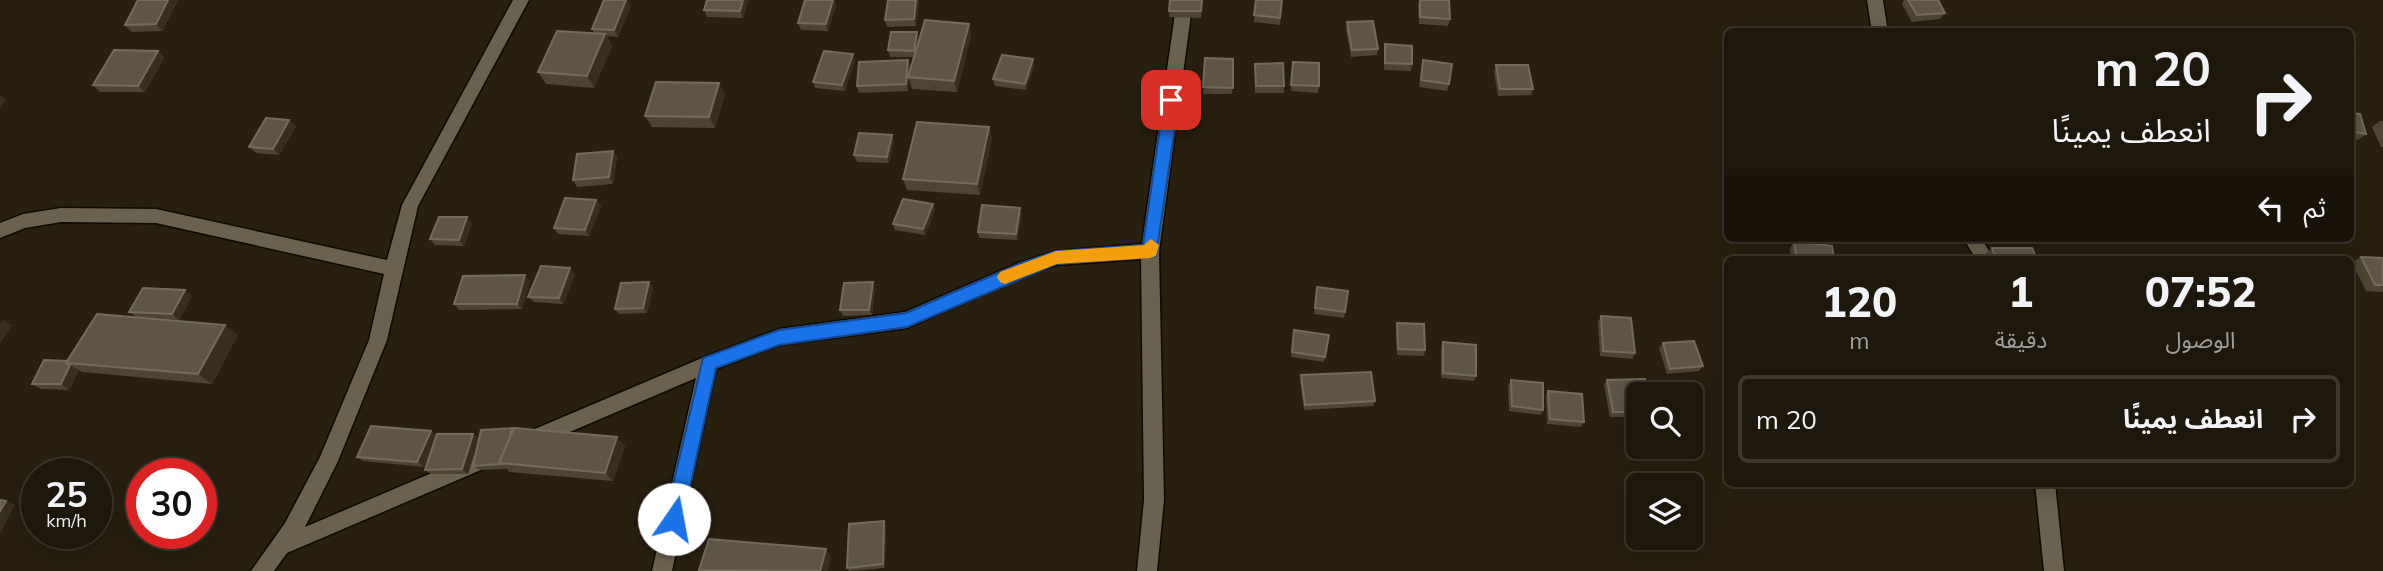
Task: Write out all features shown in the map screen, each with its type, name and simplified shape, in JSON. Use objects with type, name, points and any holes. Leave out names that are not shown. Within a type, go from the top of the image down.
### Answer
[{"type":"street","points":[[261,571],[285,545],[312,497],[332,451],[382,327],[393,269],[410,205],[522,0]]},
{"type":"street","points":[[1147,571],[1154,500],[1150,251],[1185,0]]},
{"type":"street","points":[[1875,0],[1879,28]]},
{"type":"street","points":[[0,231],[23,221],[61,215],[156,216],[393,269]]},
{"type":"street","points":[[285,545],[708,364],[779,338],[907,320],[1056,258],[1150,251]]},
{"type":"street","points":[[662,571],[708,364]]},
{"type":"street","points":[[2045,487],[2054,571]]},
{"type":"building","points":[[138,0],[168,0],[156,24],[125,25]]},
{"type":"building","points":[[604,0],[626,0],[614,30],[592,29]]},
{"type":"building","points":[[707,0],[743,0],[740,11],[704,10]]},
{"type":"building","points":[[805,0],[833,0],[826,24],[798,23]]},
{"type":"building","points":[[888,0],[916,0],[914,19],[885,20]]},
{"type":"building","points":[[1170,0],[1202,0],[1201,11],[1169,11]]},
{"type":"building","points":[[1256,0],[1282,0],[1280,18],[1254,15]]},
{"type":"building","points":[[1420,0],[1449,0],[1450,19],[1420,17]]},
{"type":"building","points":[[1908,0],[1938,0],[1945,13],[1917,15]]},
{"type":"building","points":[[925,20],[969,24],[954,81],[908,77]]},
{"type":"building","points":[[1373,21],[1378,49],[1352,50],[1347,22]]},
{"type":"building","points":[[557,31],[605,34],[587,76],[538,72]]},
{"type":"building","points":[[891,32],[917,32],[914,51],[888,50]]},
{"type":"building","points":[[1385,44],[1412,46],[1412,64],[1385,63]]},
{"type":"building","points":[[114,50],[158,51],[138,86],[93,85]]},
{"type":"building","points":[[824,51],[853,54],[842,85],[813,82]]},
{"type":"building","points":[[1002,55],[1033,59],[1025,84],[993,79]]},
{"type":"building","points":[[1205,58],[1233,59],[1233,88],[1203,87]]},
{"type":"building","points":[[908,60],[906,84],[857,86],[859,62]]},
{"type":"building","points":[[1423,60],[1452,64],[1449,84],[1421,80]]},
{"type":"building","points":[[1293,62],[1319,63],[1319,86],[1291,85]]},
{"type":"building","points":[[1283,63],[1284,86],[1256,86],[1255,64]]},
{"type":"building","points":[[1496,65],[1528,65],[1533,89],[1500,89]]},
{"type":"building","points":[[656,82],[719,83],[709,117],[645,116]]},
{"type":"building","points":[[2354,113],[2360,114],[2366,134],[2354,132]]},
{"type":"building","points":[[266,118],[289,120],[273,149],[249,147]]},
{"type":"building","points":[[917,122],[989,127],[977,184],[903,179]]},
{"type":"building","points":[[859,133],[892,135],[887,157],[854,155]]},
{"type":"building","points":[[613,151],[609,177],[573,180],[577,154]]},
{"type":"building","points":[[565,198],[596,200],[585,230],[554,228]]},
{"type":"building","points":[[903,199],[933,204],[923,229],[893,224]]},
{"type":"building","points":[[982,205],[1020,208],[1016,234],[978,232]]},
{"type":"building","points":[[439,217],[467,217],[459,240],[430,239]]},
{"type":"building","points":[[1794,242],[1832,246],[1834,256],[1796,256]]},
{"type":"building","points":[[1992,248],[2032,248],[2036,256],[1995,256]]},
{"type":"building","points":[[2361,257],[2383,258],[2383,285],[2375,285]]},
{"type":"building","points":[[541,266],[570,268],[559,298],[528,297]]},
{"type":"building","points":[[525,275],[517,304],[454,304],[463,276]]},
{"type":"building","points":[[649,282],[643,308],[615,309],[621,283]]},
{"type":"building","points":[[873,282],[869,310],[840,310],[844,283]]},
{"type":"building","points":[[1317,287],[1348,291],[1345,312],[1315,308]]},
{"type":"building","points":[[143,288],[185,290],[172,314],[129,312]]},
{"type":"building","points":[[97,314],[225,325],[198,374],[66,363]]},
{"type":"building","points":[[1601,316],[1631,318],[1635,353],[1603,351]]},
{"type":"building","points":[[1397,323],[1424,324],[1425,350],[1398,349]]},
{"type":"building","points":[[1294,330],[1329,335],[1325,357],[1292,352]]},
{"type":"building","points":[[1694,341],[1703,366],[1670,369],[1663,343]]},
{"type":"building","points":[[1443,342],[1476,345],[1476,376],[1443,373]]},
{"type":"building","points":[[44,360],[68,361],[66,363],[70,365],[61,384],[32,384]]},
{"type":"building","points":[[1371,372],[1375,401],[1305,405],[1301,375]]},
{"type":"building","points":[[1645,379],[1646,382],[1626,382],[1626,412],[1613,412],[1607,380]]},
{"type":"building","points":[[1511,380],[1543,383],[1543,410],[1512,406]]},
{"type":"building","points":[[1548,391],[1582,394],[1584,422],[1550,419]]},
{"type":"building","points":[[371,426],[431,431],[417,462],[357,457]]},
{"type":"building","points":[[512,428],[499,463],[501,464],[473,466],[481,430]]},
{"type":"building","points":[[514,428],[617,437],[605,473],[499,463]]},
{"type":"building","points":[[437,434],[473,434],[462,469],[425,470]]},
{"type":"building","points":[[0,500],[6,501],[0,511]]},
{"type":"building","points":[[884,521],[883,564],[847,568],[849,524]]},
{"type":"building","points":[[709,539],[826,549],[820,571],[699,570]]},
{"type":"slow traffic","points":[[1005,277],[1056,258],[1150,251],[1151,245]]},
{"type":"route","points":[[674,519],[708,364],[779,338],[907,320],[1056,258],[1150,251],[1171,100]]}]
